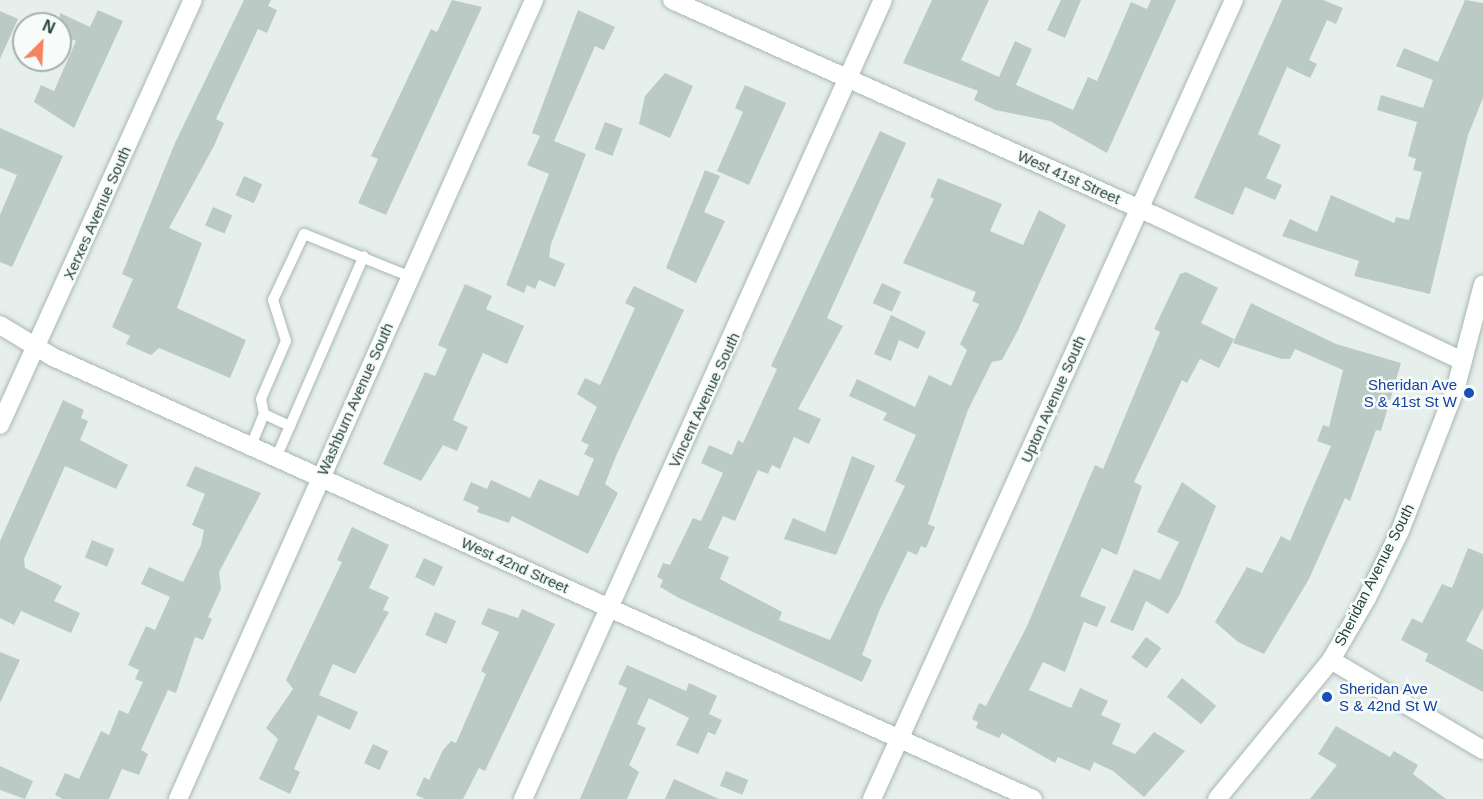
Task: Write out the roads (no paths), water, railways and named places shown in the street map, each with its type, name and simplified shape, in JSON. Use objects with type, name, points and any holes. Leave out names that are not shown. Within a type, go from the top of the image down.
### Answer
[{"type":"street","name":"Xerxes Avenue South","points":[[0,425],[193,0]]},
{"type":"street","name":"Washburn Avenue South","points":[[178,799],[534,0]]},
{"type":"street","name":"West 41st Street","points":[[672,0],[1140,210],[1463,361]]},
{"type":"street","name":"Vincent Avenue South","points":[[523,799],[883,0]]},
{"type":"street","name":"Upton Avenue South","points":[[872,799],[1234,0]]},
{"type":"street","name":"Sheridan Avenue South","points":[[1217,799],[1331,660],[1400,531],[1463,361],[1483,284]]},
{"type":"street","name":"West 42nd Street","points":[[0,325],[36,345],[276,458],[1033,799]]},
{"type":"street","points":[[1331,660],[1483,750]]},
{"type":"lane","points":[[251,446],[264,414],[261,399],[286,341],[273,300],[300,238],[309,232],[411,277]]},
{"type":"lane","points":[[276,458],[364,256]]},
{"type":"lane","points":[[264,414],[290,426]]},
{"type":"place","name":"Sheridan Ave S & 41st St W","points":[[1469,393]]},
{"type":"place","name":"Sheridan Ave S & 42nd St W","points":[[1327,697]]}]
